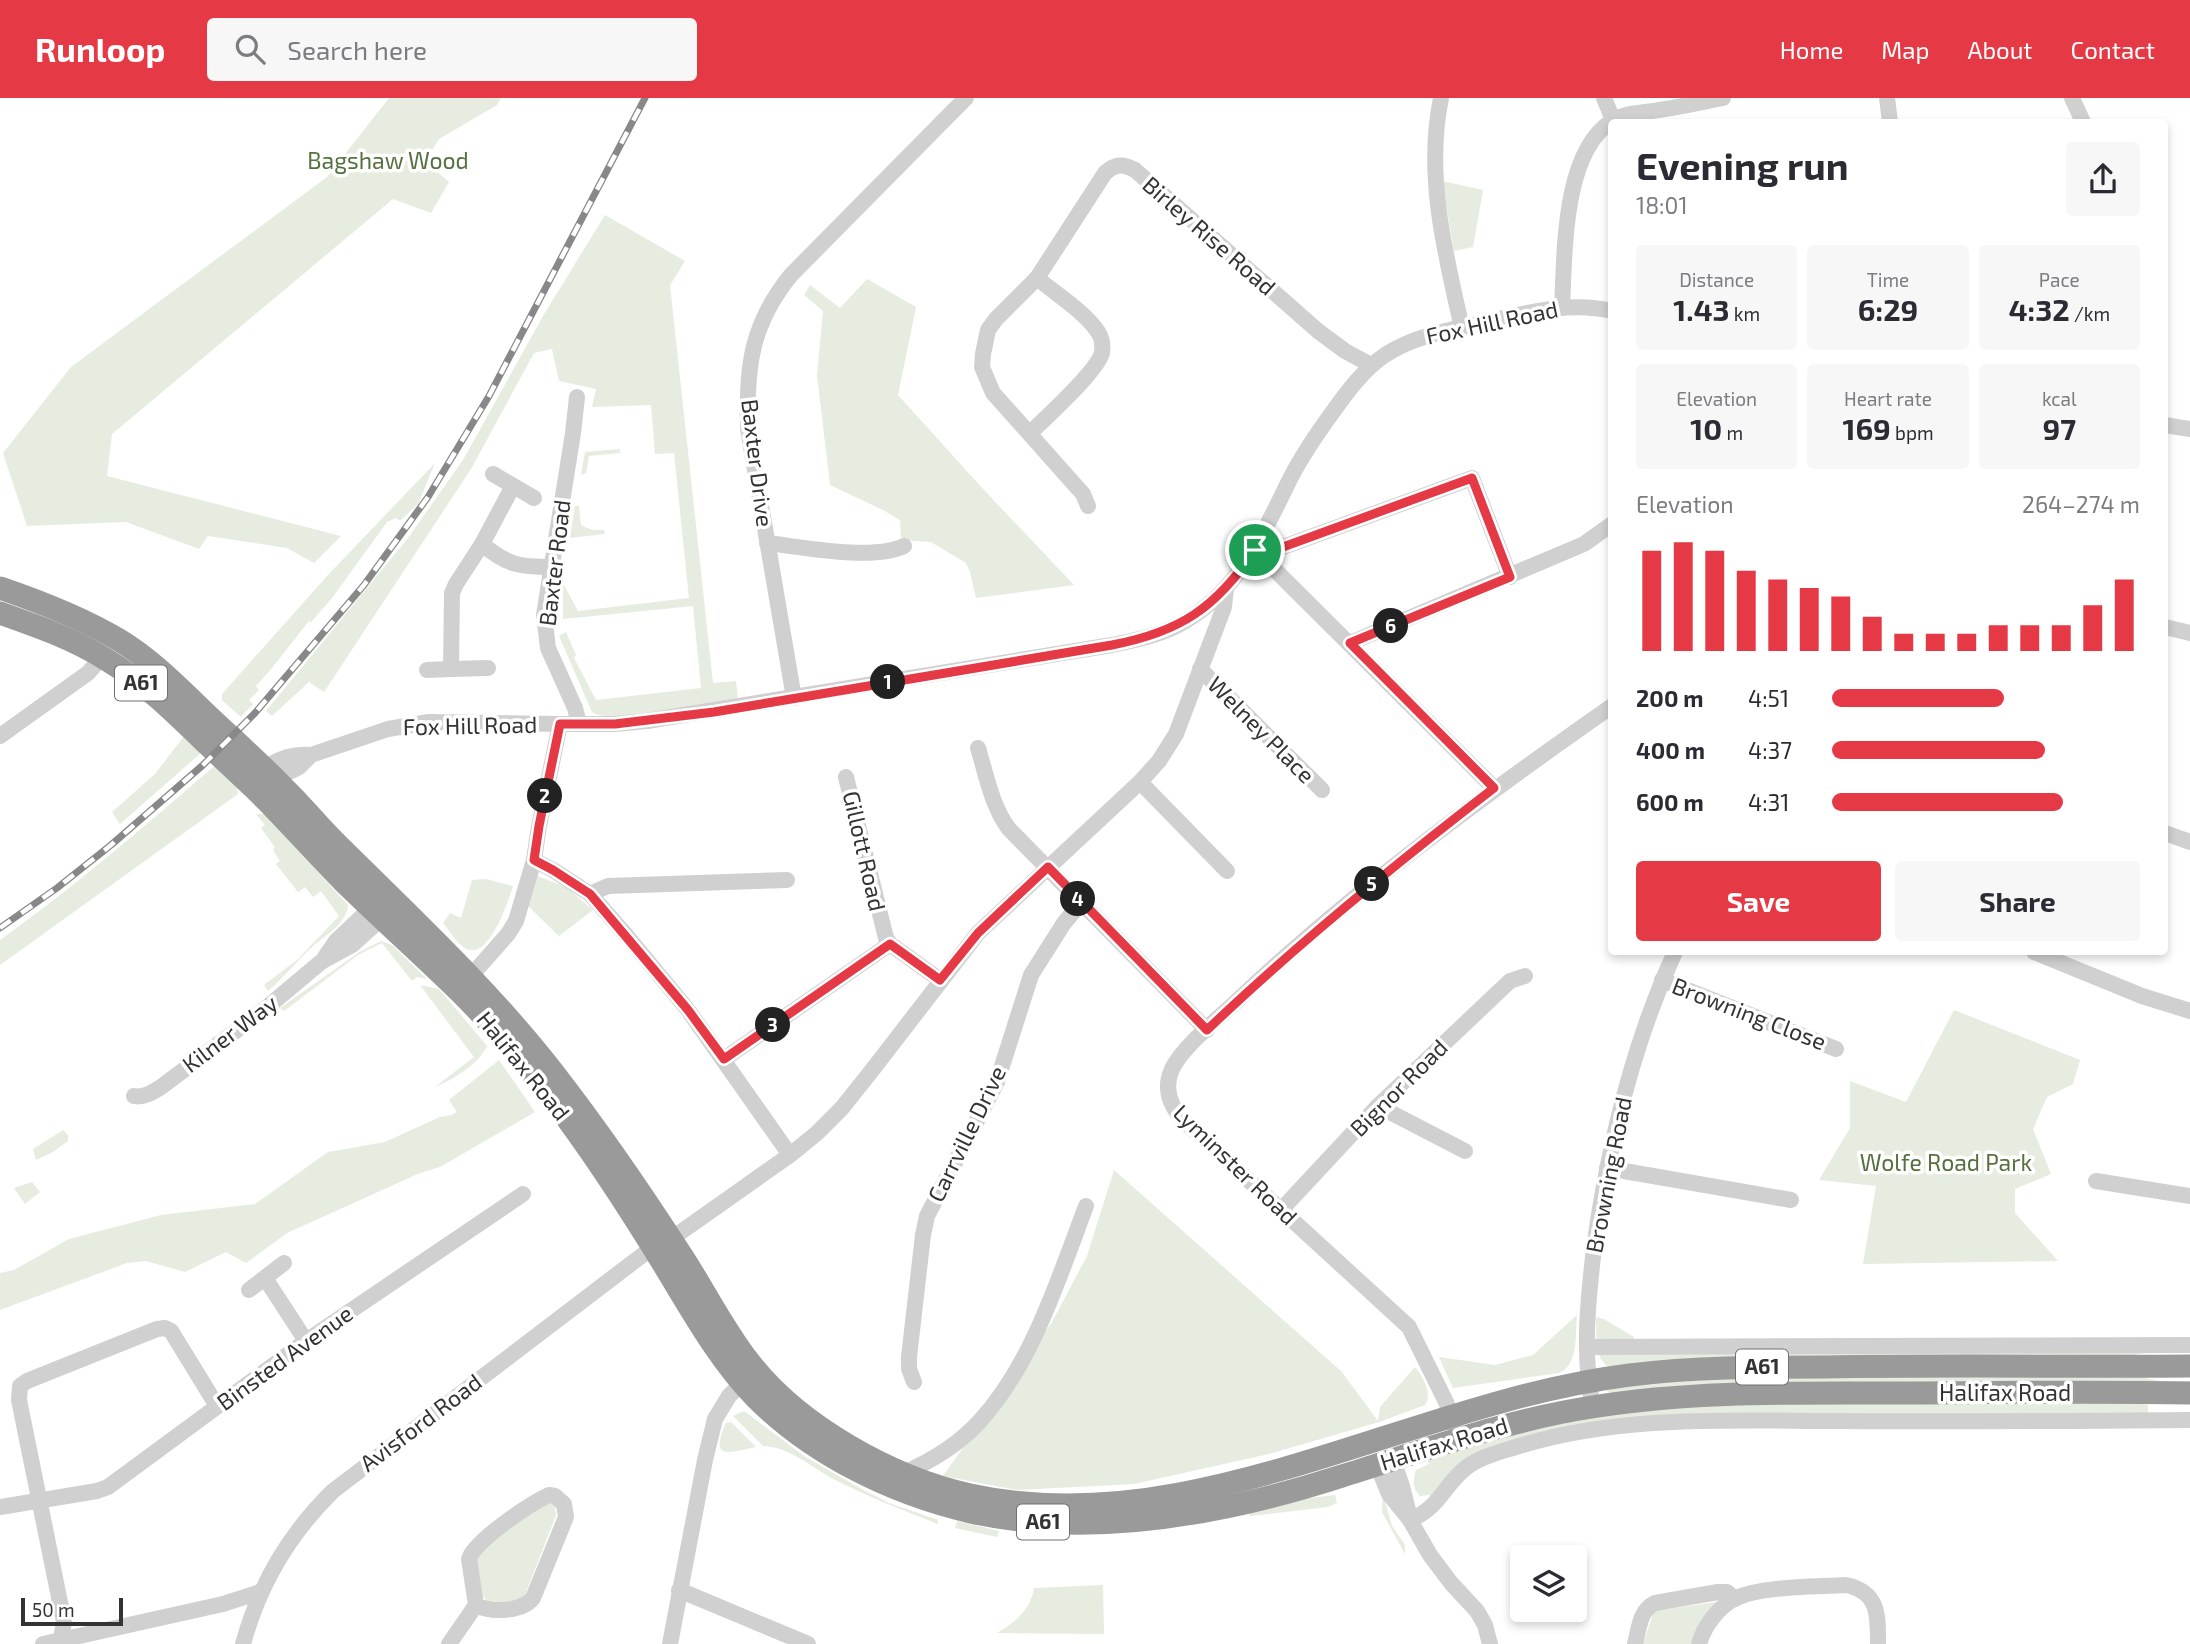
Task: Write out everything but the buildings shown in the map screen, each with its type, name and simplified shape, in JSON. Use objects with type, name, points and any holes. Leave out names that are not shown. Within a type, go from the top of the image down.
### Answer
[{"type":"highway","name":"A61","points":[[0,589],[38,602],[123,642],[169,678],[265,779]]},
{"type":"highway","name":"A61","points":[[0,613],[74,642],[102,657],[151,691],[265,779]]},
{"type":"highway","points":[[102,657],[107,648],[103,631]]},
{"type":"highway","name":"Halifax Road","points":[[265,779],[382,908],[465,983],[553,1072],[612,1153],[662,1243],[725,1327],[749,1376],[773,1413],[836,1459],[882,1483],[950,1507],[1024,1521],[1080,1524],[1172,1516],[1241,1504],[1323,1482],[1536,1416],[1673,1396],[2190,1393]]},
{"type":"highway","name":"Halifax Road","points":[[749,1376],[816,1425],[904,1473],[972,1496],[1025,1505],[1081,1506],[1128,1503],[1233,1482],[1451,1415],[1530,1393],[1588,1381],[1677,1370],[1745,1368],[2190,1366]]},
{"type":"highway","points":[[1377,1439],[1388,1450],[1385,1462]]},
{"type":"street","name":"Baxter Drive","points":[[794,698],[748,429],[750,361],[765,313],[791,275],[966,98]]},
{"type":"street","points":[[1441,98],[1434,159],[1437,199],[1462,328]]},
{"type":"street","points":[[1604,98],[1613,119]]},
{"type":"street","points":[[1616,119],[1723,98]]},
{"type":"street","points":[[1887,98],[1890,119]]},
{"type":"street","points":[[2072,98],[2082,119]]},
{"type":"street","points":[[1562,308],[1571,196],[1577,168],[1594,137],[1608,124]]},
{"type":"street","name":"Birley Rise Road","points":[[1088,506],[1083,494],[993,393],[982,367],[983,355],[988,330],[1037,278],[1105,173],[1119,164],[1128,165],[1318,331],[1345,351],[1371,365]]},
{"type":"street","points":[[1030,433],[1093,368],[1103,350],[1098,332],[1087,320],[1037,278]]},
{"type":"street","name":"Fox Hill Road","points":[[265,779],[299,767],[311,755],[406,725],[429,722],[579,724],[647,721],[1112,645],[1171,629],[1189,619],[1226,588],[1258,553],[1289,481],[1315,437],[1355,381],[1371,365],[1418,338],[1562,308],[1608,310]]},
{"type":"street","name":"Baxter Road","points":[[577,397],[544,615],[548,648],[575,708],[579,724]]},
{"type":"street","points":[[2168,425],[2190,429]]},
{"type":"street","points":[[493,474],[534,498]]},
{"type":"street","points":[[1494,788],[1258,553],[1472,478],[1510,577]]},
{"type":"street","points":[[451,669],[453,593],[456,584],[482,544],[513,486]]},
{"type":"street","points":[[1350,643],[1584,544],[1608,527]]},
{"type":"street","points":[[767,543],[832,551],[869,552],[896,550],[904,546]]},
{"type":"street","points":[[482,544],[497,557],[513,565],[551,567]]},
{"type":"street","name":"Avisford Road","points":[[243,1644],[260,1592],[295,1532],[333,1491],[662,1243],[790,1155],[842,1108],[978,933],[1140,782],[1170,746],[1224,607],[1226,588]]},
{"type":"street","points":[[2168,628],[2190,633]]},
{"type":"street","points":[[0,736],[88,673],[102,657]]},
{"type":"street","points":[[427,670],[488,667]]},
{"type":"street","name":"Welney Place","points":[[1200,669],[1322,790]]},
{"type":"street","name":"Lyminster Road","points":[[1459,1438],[1426,1359],[1409,1328],[1184,1121],[1170,1104],[1167,1093],[1171,1071],[1183,1053],[1207,1030],[1316,930],[1399,861],[1494,788],[1608,709]]},
{"type":"street","points":[[465,983],[516,921],[534,860],[560,724]]},
{"type":"street","points":[[978,748],[1003,821],[1207,1030]]},
{"type":"street","name":"Gillott Road","points":[[846,777],[882,929],[890,944]]},
{"type":"street","points":[[1140,782],[1227,872]]},
{"type":"street","points":[[2168,834],[2190,842]]},
{"type":"street","points":[[534,860],[590,894],[688,1010],[790,1155]]},
{"type":"street","points":[[590,894],[608,886],[787,880]]},
{"type":"street","name":"Carrville Drive","points":[[914,1382],[909,1369],[909,1357],[927,1216],[997,1082],[1031,975],[1081,903]]},
{"type":"street","name":"Kilner Way","points":[[134,1096],[152,1093],[161,1087],[321,962],[352,945],[382,908]]},
{"type":"street","points":[[724,1059],[890,944],[940,980]]},
{"type":"street","name":"Browning Road","points":[[1592,1407],[1587,1347],[1591,1271],[1607,1168],[1629,1072],[1674,955]]},
{"type":"street","points":[[2043,955],[2142,996],[2190,1011]]},
{"type":"street","name":"Bignor Road","points":[[1281,1210],[1378,1106],[1510,981],[1525,976]]},
{"type":"street","name":"Browning Close","points":[[1662,980],[1836,1048]]},
{"type":"street","points":[[1378,1106],[1465,1151]]},
{"type":"street","points":[[1607,1168],[1791,1200]]},
{"type":"street","points":[[2096,1181],[2190,1196]]},
{"type":"street","name":"Binsted Avenue","points":[[0,1507],[108,1487],[306,1341],[523,1194]]},
{"type":"street","points":[[904,1473],[940,1454],[979,1423],[1002,1392],[1044,1317],[1086,1206]]},
{"type":"street","points":[[250,1290],[284,1263]]},
{"type":"street","points":[[265,1278],[306,1341]]},
{"type":"street","points":[[61,1642],[64,1622],[19,1399],[20,1386],[165,1328],[171,1331],[217,1406]]},
{"type":"street","name":"Halifax Road","points":[[1587,1347],[2190,1345]]},
{"type":"street","points":[[670,1644],[715,1419],[718,1411],[749,1376]]},
{"type":"street","name":"Halifax Road","points":[[1410,1520],[1427,1512],[1465,1468],[1475,1461],[1516,1447],[1588,1430],[1683,1421],[2190,1420]]},
{"type":"street","points":[[940,1454],[938,1475],[943,1488]]},
{"type":"street","points":[[1385,1462],[1402,1486],[1410,1520],[1430,1555],[1477,1611],[1485,1625],[1490,1644]]},
{"type":"street","points":[[449,1644],[476,1605],[470,1559],[475,1547],[541,1498],[549,1494],[555,1496],[564,1504],[566,1517],[533,1598],[522,1607],[490,1610],[476,1605]]},
{"type":"street","points":[[1699,1644],[1711,1620],[1735,1599],[1770,1591],[1846,1585],[1856,1587],[1872,1600],[1876,1610],[1878,1644]]},
{"type":"street","points":[[679,1590],[808,1644]]},
{"type":"street","points":[[43,1644],[223,1604],[260,1592]]},
{"type":"street","points":[[1635,1644],[1643,1612],[1648,1606],[1718,1592],[1727,1592],[1735,1599]]},
{"type":"green space","name":"Bagshaw Wood","points":[[389,98],[501,98],[497,105],[439,139],[425,161],[449,182],[431,213],[393,199],[112,434],[107,476],[341,536],[314,563],[287,548],[208,536],[199,549],[126,522],[27,526],[3,453],[71,367],[327,177]]},
{"type":"green space","points":[[1442,181],[1483,190],[1473,247],[1454,251]]},
{"type":"green space","points":[[605,215],[685,261],[670,285],[713,683],[736,681],[738,699],[619,717],[602,716],[592,712],[559,636],[566,632],[576,655],[574,658],[596,700],[701,688],[693,606],[563,619],[563,583],[578,611],[689,598],[674,453],[655,454],[651,405],[592,407],[596,389],[559,381],[552,349],[534,353],[471,469],[324,692],[309,682],[272,716],[266,711],[408,538],[463,460],[543,316]]},
{"type":"green space","points":[[867,279],[916,307],[898,395],[1074,585],[976,598],[966,563],[931,542],[901,540],[900,520],[830,485],[817,375],[823,311],[804,295],[810,285],[840,308]]},
{"type":"green space","points":[[620,449],[620,453],[589,456],[586,473],[581,475],[585,452]]},
{"type":"green space","points":[[435,463],[418,504],[400,521],[396,518],[387,522],[332,598],[311,622],[309,621],[256,686],[259,690],[249,700],[253,704],[241,717],[222,700],[222,694],[328,575]]},
{"type":"green space","points":[[575,506],[579,506],[581,525],[592,530],[604,530],[605,534],[570,538]]},
{"type":"green space","points":[[185,735],[202,752],[120,824],[112,812],[155,774]]},
{"type":"green space","points":[[218,763],[237,782],[238,794],[0,965],[0,940],[84,876]]},
{"type":"green space","points":[[256,814],[265,814],[348,905],[339,924],[268,991],[264,985],[297,960],[339,916],[321,891],[313,897],[305,887],[298,892],[276,864],[280,861],[273,850],[275,847],[261,828],[265,825]]},
{"type":"green space","points":[[537,876],[566,887],[593,910],[559,936],[527,905]]},
{"type":"green space","points":[[486,879],[513,886],[503,914],[491,936],[477,949],[466,949],[443,923],[450,913],[461,918],[472,880]]},
{"type":"green space","points":[[381,941],[392,945],[427,979],[417,977],[412,981],[382,943],[358,955],[284,1011],[280,1008],[361,951]]},
{"type":"green space","points":[[420,985],[439,989],[487,1046],[472,1065],[435,1087],[474,1057]]},
{"type":"green space","name":"Wolfe Road Park","points":[[1954,1010],[2080,1060],[2073,1084],[2047,1097],[2033,1129],[2051,1174],[2015,1189],[2015,1213],[2058,1261],[1863,1264],[1876,1186],[1819,1180],[1850,1128],[1850,1081],[1906,1102]]},
{"type":"green space","points":[[499,1060],[535,1112],[440,1167],[420,1173],[287,1233],[246,1263],[226,1252],[185,1272],[146,1261],[127,1263],[0,1310],[0,1273],[14,1270],[69,1239],[161,1215],[255,1204],[328,1152],[385,1142],[440,1117],[452,1115],[457,1112],[449,1100]]},
{"type":"green space","points":[[63,1130],[68,1135],[68,1141],[36,1160],[33,1149]]},
{"type":"green space","points":[[1114,1170],[1341,1371],[1378,1421],[1380,1407],[1415,1367],[1427,1391],[1425,1405],[1379,1422],[1269,1454],[1134,1484],[1017,1490],[943,1476],[1052,1322],[1087,1256]]},
{"type":"green space","points":[[32,1182],[40,1192],[25,1204],[14,1188]]},
{"type":"green space","points":[[1577,1315],[1573,1356],[1570,1363],[1559,1373],[1453,1388],[1439,1357],[1495,1365],[1533,1355]]},
{"type":"green space","points":[[1596,1317],[1634,1337],[1635,1352],[2153,1351],[2130,1356],[1671,1361],[1609,1367],[1598,1352]]},
{"type":"green space","points":[[2124,1374],[2160,1381],[2190,1381],[2190,1385],[1612,1394],[1605,1390],[1671,1377]]},
{"type":"green space","points":[[2128,1401],[2148,1405],[2148,1417],[1695,1418],[1500,1449],[1456,1466],[1429,1502],[1430,1495],[1420,1496],[1414,1484],[1416,1470],[1429,1464],[1427,1459],[1601,1410],[1738,1402]]},
{"type":"green space","points":[[744,1411],[804,1456],[889,1503],[938,1520],[938,1524],[837,1481],[792,1454],[763,1446],[733,1416]]},
{"type":"green space","points":[[731,1422],[756,1447],[731,1452],[721,1449],[721,1435],[726,1423]]},
{"type":"green space","points":[[1383,1494],[1392,1526],[1405,1545],[1405,1554],[1382,1512]]},
{"type":"green space","points":[[1335,1495],[1337,1503],[1328,1507],[1250,1516],[1248,1510],[1292,1500]]},
{"type":"green space","points":[[550,1502],[555,1507],[556,1515],[525,1595],[518,1601],[490,1605],[478,1590],[474,1558],[478,1549],[542,1503]]},
{"type":"green space","points":[[957,1521],[999,1531],[997,1537],[955,1528]]},
{"type":"green space","points":[[1103,1585],[1104,1634],[997,1633],[1021,1615],[1034,1588]]},
{"type":"green space","points":[[1716,1602],[1692,1644],[1643,1644],[1654,1611]]},
{"type":"railway","points":[[0,928],[111,845],[203,765],[255,713],[364,585],[428,497],[489,396],[645,98]]},
{"type":"route","points":[[1472,478],[1510,577],[1350,643],[1494,788],[1399,861],[1316,930],[1207,1030],[1048,867],[995,915],[940,980],[890,944],[724,1059],[688,1010],[590,894],[534,860],[560,724],[615,724],[714,712],[1146,637],[1171,629],[1189,619],[1226,588],[1255,550],[1261,555],[1472,478]]}]
